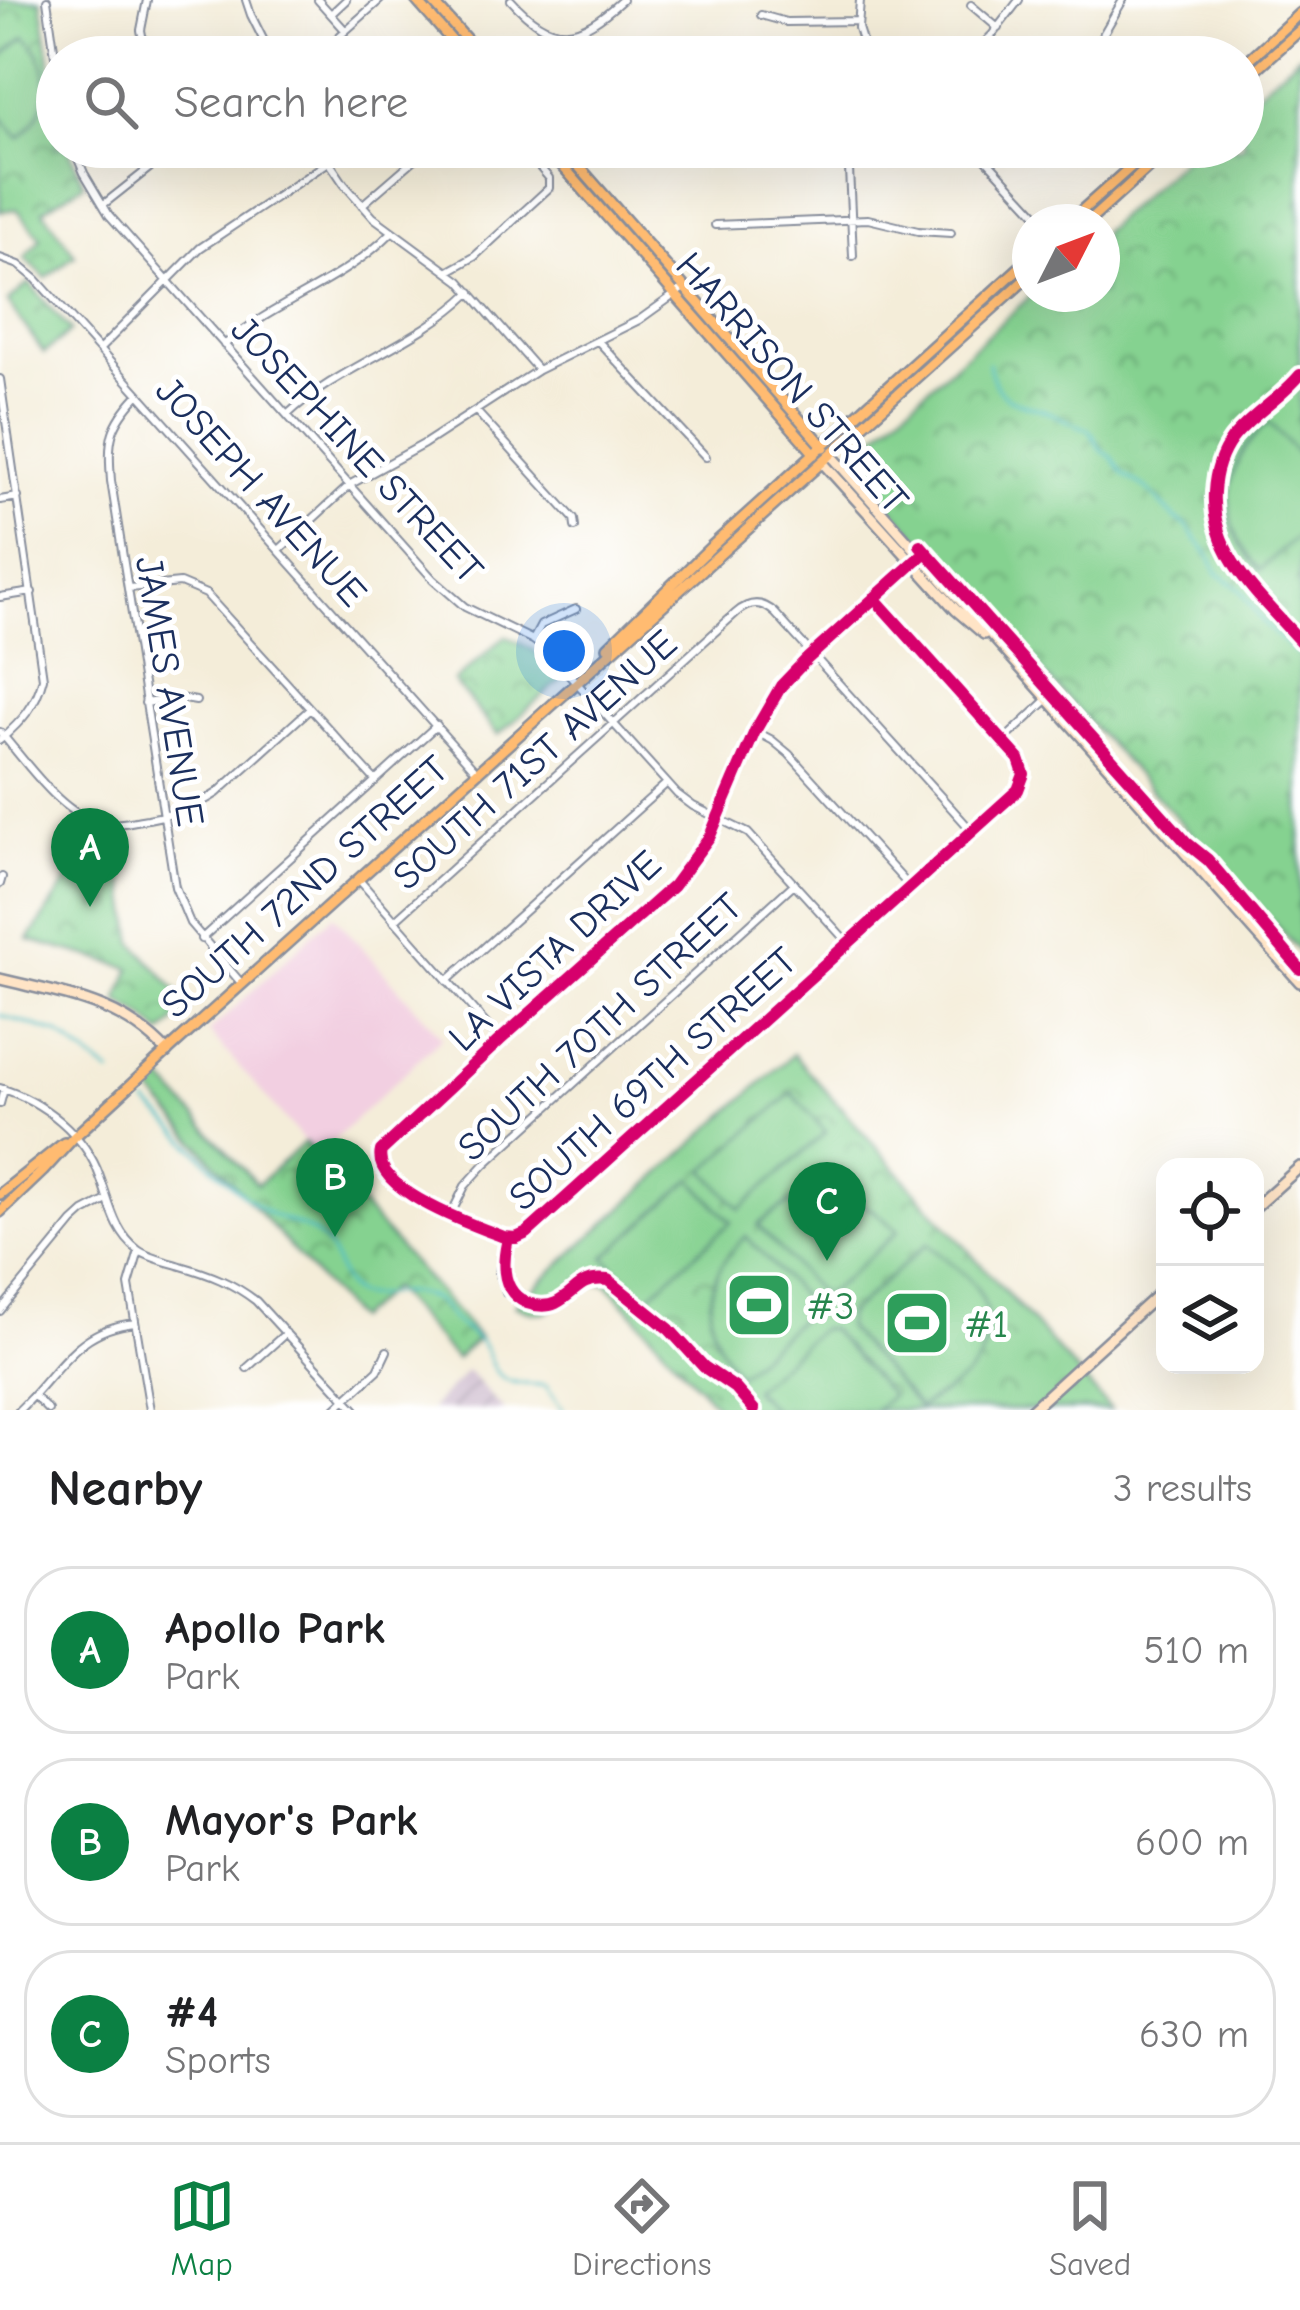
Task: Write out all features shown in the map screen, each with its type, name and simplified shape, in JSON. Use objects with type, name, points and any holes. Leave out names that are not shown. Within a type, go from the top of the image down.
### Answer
[{"type":"main road","points":[[416,0],[448,36]]},
{"type":"main road","points":[[431,0],[463,36]]},
{"type":"main road","points":[[1264,46],[1300,14]]},
{"type":"main road","points":[[1264,62],[1300,30]]},
{"type":"main road","name":"HARRISON STREET","points":[[566,168],[917,559],[964,602],[1300,982]]},
{"type":"main road","name":"HARRISON STREET","points":[[579,168],[680,291]]},
{"type":"main road","points":[[1090,204],[1130,168]]},
{"type":"main road","points":[[1108,204],[1148,168]]},
{"type":"main road","name":"SOUTH 72ND STREET","points":[[576,682],[712,545],[1012,274]]},
{"type":"main road","name":"SOUTH 72ND STREET","points":[[0,1212],[166,1052],[1012,290]]},
{"type":"main road","points":[[0,979],[118,1012],[147,1031],[166,1052]]},
{"type":"main road","name":"SOUTH 72ND STREET","points":[[0,1194],[74,1137]]},
{"type":"main road","points":[[1264,1199],[1300,1167]]},
{"type":"main road","points":[[1030,1410],[1156,1296]]},
{"type":"street","points":[[46,0],[52,36]]},
{"type":"street","points":[[142,36],[147,0]]},
{"type":"street","points":[[246,0],[261,36]]},
{"type":"street","points":[[318,0],[345,31]]},
{"type":"street","points":[[331,14],[346,0]]},
{"type":"street","points":[[339,36],[380,0]]},
{"type":"street","points":[[511,0],[533,22],[560,32],[587,28],[622,0]]},
{"type":"street","points":[[860,0],[860,36]]},
{"type":"street","points":[[990,36],[1019,0]]},
{"type":"street","points":[[1102,36],[1123,0]]},
{"type":"street","points":[[971,5],[998,28]]},
{"type":"street","points":[[761,15],[786,22],[858,21]]},
{"type":"street","points":[[560,32],[560,36]]},
{"type":"street","name":"JOSEPHINE STREET","points":[[84,168],[102,205],[446,592],[548,651],[667,783],[687,802],[753,837],[848,943]]},
{"type":"street","points":[[102,205],[149,168]]},
{"type":"street","points":[[100,349],[200,248],[319,168]]},
{"type":"street","points":[[333,168],[391,232],[471,292],[538,370]]},
{"type":"street","points":[[362,205],[405,168]]},
{"type":"street","points":[[447,272],[474,257],[549,188],[549,178],[540,168]]},
{"type":"street","points":[[849,168],[853,256]]},
{"type":"street","points":[[995,168],[1028,204]]},
{"type":"street","points":[[715,225],[878,220],[918,231],[951,233]]},
{"type":"street","points":[[224,345],[268,313],[350,268],[391,232]]},
{"type":"street","name":"JOSEPH AVENUE","points":[[0,258],[36,279],[476,771]]},
{"type":"street","points":[[279,550],[351,484],[538,370],[639,320],[680,291]]},
{"type":"street","points":[[287,415],[327,384],[431,326],[471,292]]},
{"type":"street","points":[[597,340],[706,457]]},
{"type":"street","points":[[0,380],[44,678],[31,710],[1,736],[63,802],[78,815],[107,824],[187,811],[217,793],[310,709]]},
{"type":"street","name":"JAMES AVENUE","points":[[140,394],[120,414],[109,447],[162,816],[175,886],[190,923],[242,984]]},
{"type":"street","points":[[476,411],[574,519],[575,526]]},
{"type":"street","points":[[0,500],[18,497]]},
{"type":"street","name":"LA VISTA DRIVE","points":[[434,1102],[673,886],[701,851],[755,731],[781,686],[917,559]]},
{"type":"street","points":[[129,588],[180,584],[206,594],[375,781]]},
{"type":"street","points":[[0,597],[32,592]]},
{"type":"street","points":[[874,598],[1003,741],[1048,699]]},
{"type":"street","name":"SOUTH 71ST AVENUE","points":[[394,921],[742,608],[760,604],[772,610],[812,655]]},
{"type":"street","points":[[532,640],[541,626],[576,609]]},
{"type":"street","points":[[812,655],[972,831]]},
{"type":"street","points":[[145,703],[178,698],[196,701]]},
{"type":"street","points":[[201,939],[436,725]]},
{"type":"street","points":[[755,731],[789,754],[910,887]]},
{"type":"street","name":"SOUTH 69TH STREET","points":[[434,1102],[384,1148],[379,1160],[383,1169],[404,1189],[450,1216],[504,1237],[516,1238],[531,1230],[1008,799],[1024,774],[1019,759],[1003,741]]},
{"type":"street","points":[[448,981],[667,783]]},
{"type":"street","points":[[358,879],[500,1040]]},
{"type":"street","name":"SOUTH 70TH STREET","points":[[450,1216],[465,1186],[485,1164],[794,884]]},
{"type":"street","points":[[0,1104],[2,1089],[47,1109],[96,1166],[121,1231],[139,1251],[225,1280],[256,1301],[356,1410]]},
{"type":"street","points":[[0,1311],[73,1222],[107,1200]]},
{"type":"street","points":[[504,1237],[499,1273],[506,1293]]},
{"type":"street","points":[[139,1251],[129,1285],[150,1410]]},
{"type":"street","points":[[20,1410],[84,1339],[135,1323]]},
{"type":"street","points":[[247,1368],[286,1333]]},
{"type":"street","points":[[334,1410],[378,1370],[387,1351]]},
{"type":"street","points":[[34,1396],[48,1410]]},
{"type":"shaded area","points":[[333,915],[442,1037],[317,1156],[209,1032]]},
{"type":"shaded area","points":[[467,1370],[504,1410],[429,1410]]},
{"type":"green space","points":[[0,0],[41,0],[46,36],[36,36],[36,168],[77,168],[84,184],[43,210],[75,255],[46,278],[25,258],[41,238],[17,209],[0,211]]},
{"type":"green space","points":[[25,36],[36,50],[36,118],[19,138],[0,116],[0,58]]},
{"type":"green space","points":[[1300,54],[1300,952],[863,477],[859,450],[1013,312],[1120,312],[1120,216],[1173,168],[1264,168],[1264,86]]},
{"type":"green space","points":[[29,283],[71,331],[44,353],[8,302]]},
{"type":"green space","points":[[1269,422],[1300,457],[1300,534],[1260,570],[1236,533],[1230,494],[1241,456]]},
{"type":"green space","points":[[506,636],[533,650],[563,678],[498,735],[454,682]]},
{"type":"green space","points":[[109,831],[117,831],[134,943],[191,1007],[162,1034],[118,1001],[131,968],[29,940],[72,874],[104,870]]},
{"type":"green space","points":[[793,1054],[1111,1410],[720,1410],[607,1284],[587,1284],[547,1311],[515,1305]]},
{"type":"green space","points":[[161,1078],[257,1185],[305,1142],[479,1338],[455,1359],[391,1288],[355,1320],[149,1089]]},
{"type":"green space","points":[[792,1093],[826,1132],[740,1209],[705,1170]]},
{"type":"green space","points":[[692,1179],[731,1222],[644,1300],[605,1257]]},
{"type":"green space","points":[[833,1195],[873,1210],[898,1231],[830,1292],[819,1293],[758,1225],[793,1202]]},
{"type":"green space","name":"#3","points":[[746,1236],[807,1303],[806,1313],[739,1374],[716,1339],[710,1303],[720,1268]]},
{"type":"green space","name":"#1","points":[[927,1244],[979,1292],[987,1329],[982,1354],[967,1376],[919,1408],[846,1327],[847,1315]]},
{"type":"green space","points":[[820,1329],[830,1329],[891,1396],[874,1410],[773,1410],[753,1389]]},
{"type":"waterway","points":[[988,363],[1004,395],[1090,430],[1124,475],[1187,526],[1217,573],[1240,589],[1264,624],[1300,656]]},
{"type":"waterway","points":[[0,1015],[57,1033],[111,1074]]},
{"type":"waterway","points":[[147,1104],[246,1197],[318,1236],[351,1291],[369,1296],[426,1296],[478,1340],[499,1375],[546,1386],[563,1410]]},
{"type":"cycle path","points":[[1300,375],[1232,439],[1219,464],[1214,492],[1215,515],[1229,555],[1300,641]]},
{"type":"cycle path","points":[[920,545],[1187,843],[1208,860],[1300,969]]},
{"type":"cycle path","points":[[874,598],[1019,759],[1024,774],[1018,790],[527,1233],[504,1237],[408,1192],[382,1165],[381,1151],[673,886],[710,836],[755,731],[781,686],[807,659],[921,556]]},
{"type":"cycle path","points":[[507,1243],[506,1278],[519,1298],[549,1305],[584,1283],[608,1280],[669,1329],[754,1410]]},
{"type":"place","name":"Apollo Park","points":[[90,907]]},
{"type":"place","name":"Mayor's Park","points":[[335,1237]]},
{"type":"place","name":"#4","points":[[827,1261]]},
{"type":"place","name":"#3","points":[[759,1305]]},
{"type":"place","name":"#1","points":[[917,1323]]}]
